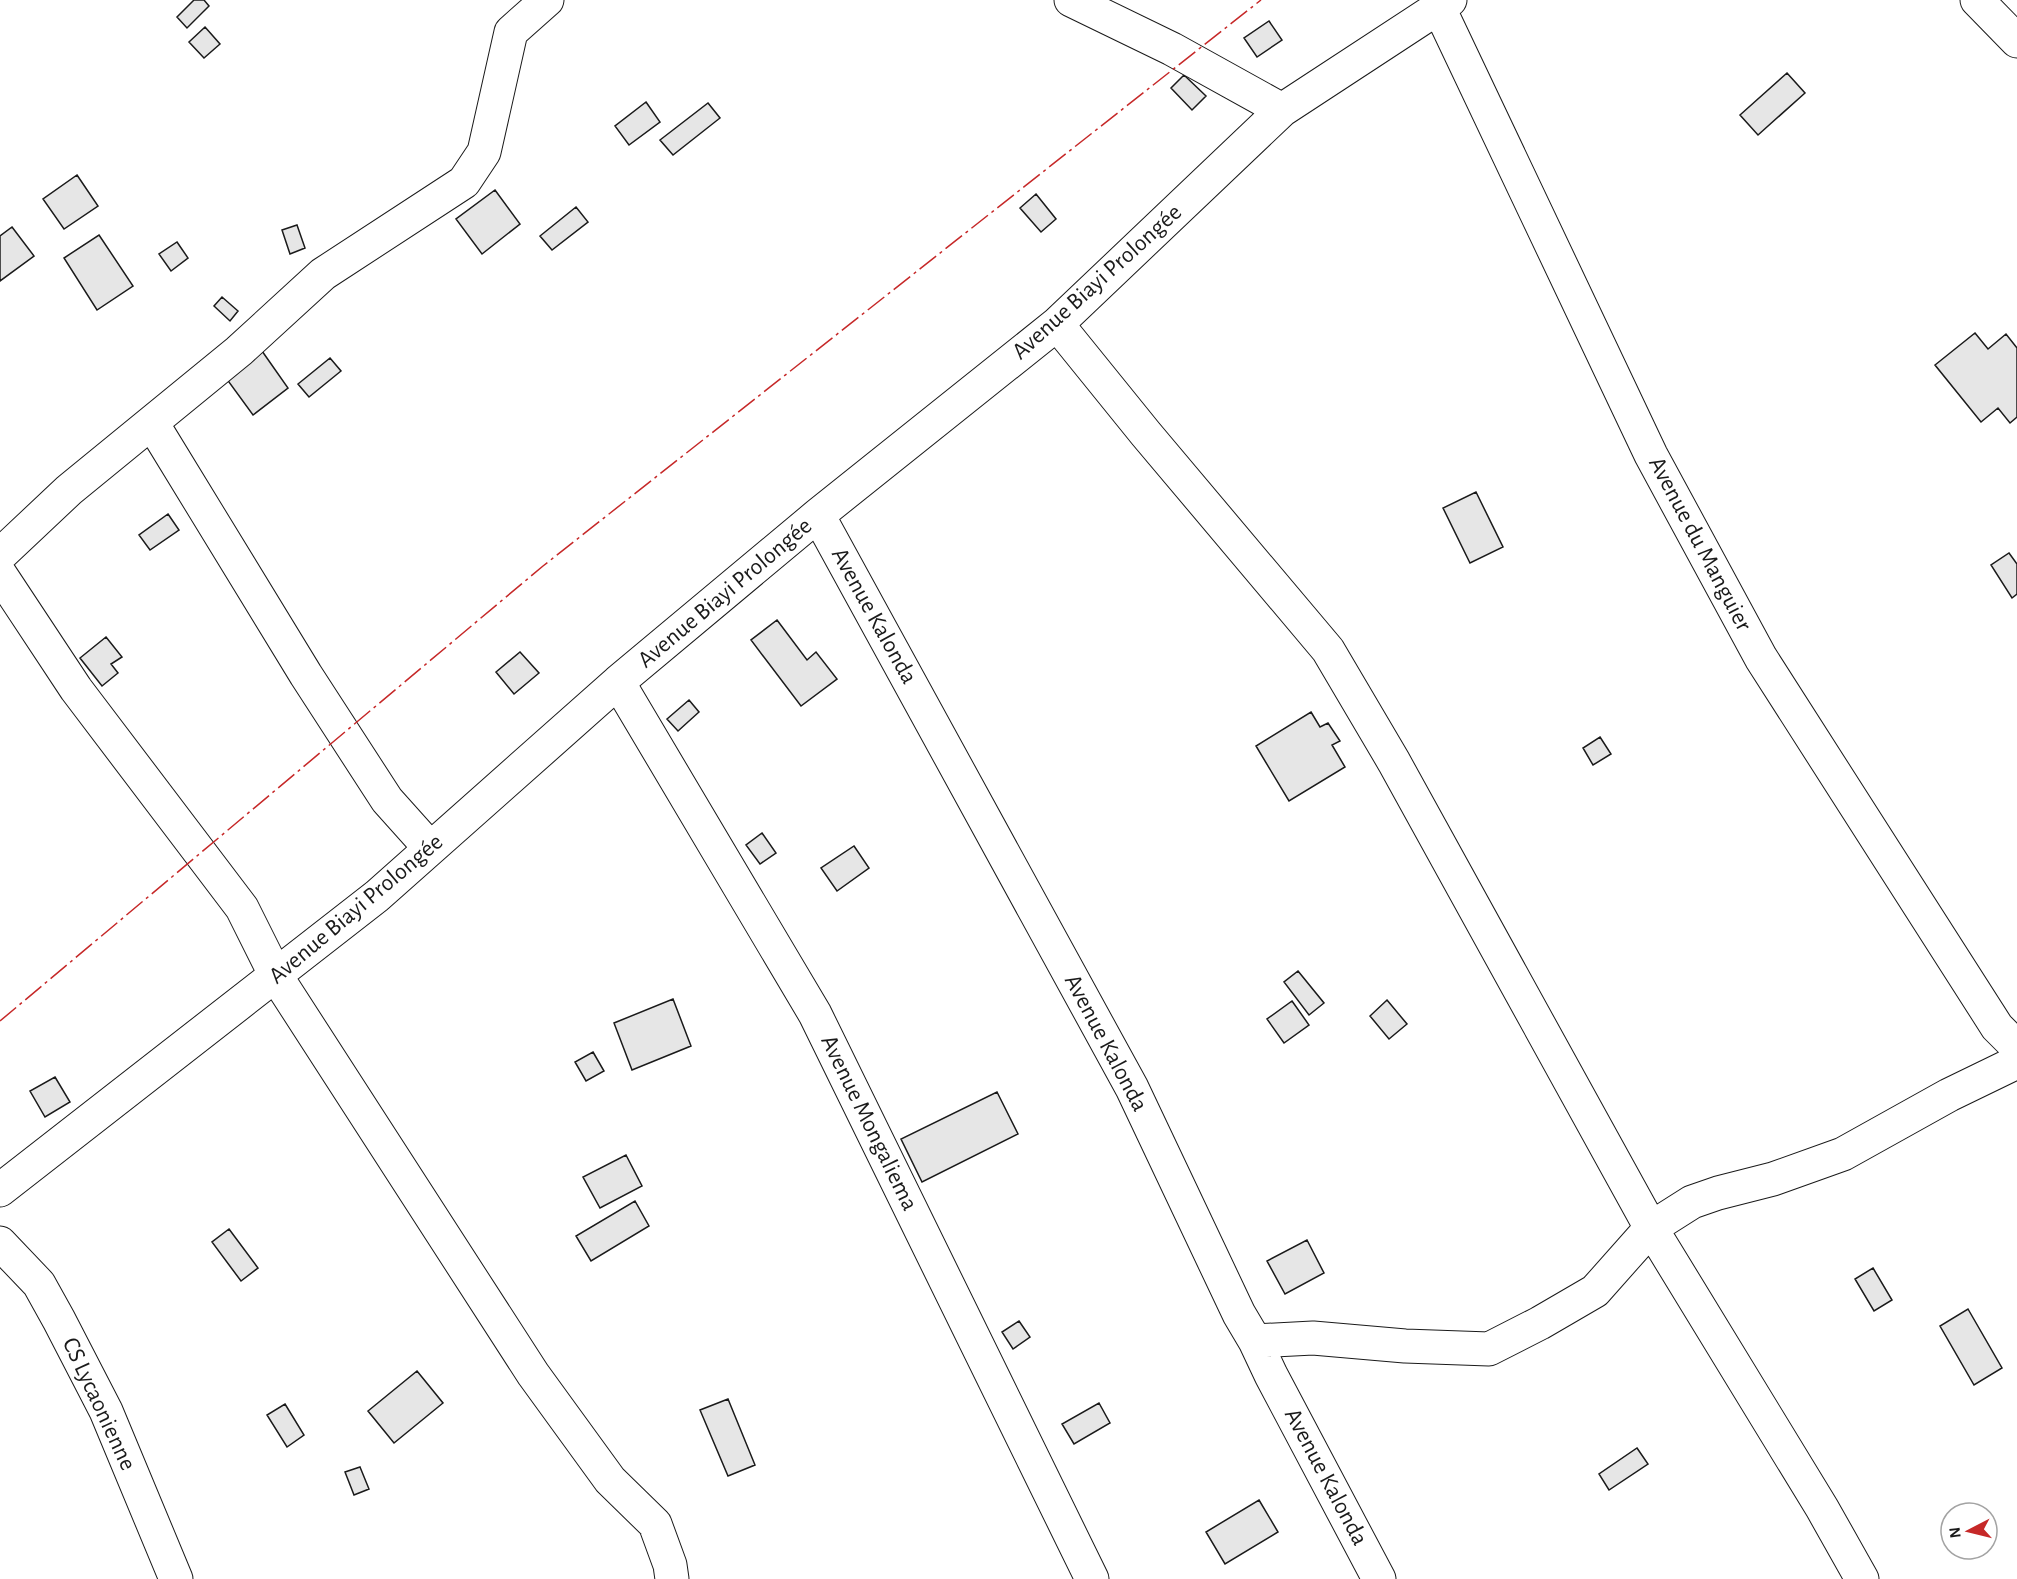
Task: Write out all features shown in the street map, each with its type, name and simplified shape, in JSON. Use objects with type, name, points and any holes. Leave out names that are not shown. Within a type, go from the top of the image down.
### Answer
[{"type":"street","points":[[0,555],[69,490],[239,351],[323,274],[464,182],[484,152],[510,32],[547,0]]},
{"type":"street","points":[[1071,0],[1172,49],[1282,110]]},
{"type":"street","points":[[1977,0],[2017,41]]},
{"type":"street","name":"Avenue Biayi Prolongée","points":[[0,1190],[377,896],[618,682],[818,515],[1057,324],[1282,110],[1445,4]]},
{"type":"street","name":"Avenue du Manguier","points":[[1445,4],[1651,455],[1761,658],[1997,1027],[2017,1047]]},
{"type":"street","points":[[1057,324],[1146,434],[1328,650],[1394,762],[1651,1228],[1822,1508],[1862,1579]]},
{"type":"street","points":[[152,423],[306,675],[374,781],[387,800],[430,848]]},
{"type":"street","name":"Avenue Kalonda","points":[[818,515],[1132,1088],[1239,1314],[1256,1341],[1271,1375],[1379,1579]]},
{"type":"street","points":[[0,574],[76,689],[242,908],[276,976],[533,1374],[610,1480],[655,1524],[670,1565],[672,1579]]},
{"type":"street","name":"Avenue Mongaliema","points":[[618,682],[815,1014],[1092,1579]]},
{"type":"street","points":[[1256,1341],[1313,1338],[1489,1349],[1595,1292],[1651,1228],[1692,1202],[1773,1179],[1843,1155],[1949,1095],[2017,1062]]},
{"type":"street","name":"CS Lycaonienne","points":[[0,1243],[39,1284],[59,1320],[106,1412],[176,1579]]},
{"type":"building","points":[[194,0],[204,0],[209,6],[187,28],[177,17]]},
{"type":"building","points":[[1269,21],[1282,40],[1257,57],[1244,38]]},
{"type":"building","points":[[205,27],[220,44],[204,58],[189,42]]},
{"type":"building","points":[[1787,73],[1805,93],[1758,135],[1740,115]]},
{"type":"building","points":[[1184,75],[1206,96],[1192,110],[1171,88]]},
{"type":"building","points":[[646,102],[660,122],[629,145],[615,126]]},
{"type":"building","points":[[708,103],[720,118],[673,155],[660,140]]},
{"type":"building","points":[[77,175],[98,206],[64,229],[43,199]]},
{"type":"building","points":[[495,190],[520,224],[482,254],[456,219]]},
{"type":"building","points":[[1036,194],[1056,219],[1041,232],[1020,208]]},
{"type":"building","points":[[576,207],[588,222],[552,250],[540,236]]},
{"type":"building","points":[[297,225],[305,248],[290,254],[282,230]]},
{"type":"building","points":[[12,227],[34,256],[0,281],[0,236]]},
{"type":"building","points":[[99,235],[133,286],[97,310],[64,258]]},
{"type":"building","points":[[177,242],[188,258],[171,271],[159,254]]},
{"type":"building","points":[[222,297],[238,311],[230,321],[214,306]]},
{"type":"building","points":[[1975,333],[1988,349],[2006,334],[2017,348],[2017,417],[2010,423],[1998,408],[1981,422],[1935,365]]},
{"type":"building","points":[[262,351],[288,388],[253,415],[226,378]]},
{"type":"building","points":[[330,358],[341,371],[309,397],[298,384]]},
{"type":"building","points":[[1476,492],[1503,547],[1470,563],[1443,508]]},
{"type":"building","points":[[168,514],[179,530],[150,550],[139,535]]},
{"type":"building","points":[[2009,553],[2017,564],[2017,594],[2012,598],[1991,565]]},
{"type":"building","points":[[777,620],[807,660],[816,652],[837,679],[801,706],[751,640]]},
{"type":"building","points":[[106,637],[122,657],[111,664],[118,673],[102,686],[80,658]]},
{"type":"building","points":[[520,652],[539,673],[514,694],[496,672]]},
{"type":"building","points":[[689,700],[699,712],[678,731],[667,719]]},
{"type":"building","points":[[1311,712],[1320,727],[1328,723],[1340,741],[1332,745],[1345,767],[1289,801],[1256,746]]},
{"type":"building","points":[[1600,737],[1611,754],[1593,765],[1583,748]]},
{"type":"building","points":[[762,833],[776,853],[760,864],[746,845]]},
{"type":"building","points":[[854,846],[869,868],[837,891],[821,868]]},
{"type":"building","points":[[1298,971],[1324,1003],[1309,1015],[1284,982]]},
{"type":"building","points":[[673,999],[691,1046],[632,1070],[614,1023]]},
{"type":"building","points":[[1387,1000],[1407,1024],[1389,1039],[1370,1016]]},
{"type":"building","points":[[1292,1001],[1309,1025],[1284,1043],[1267,1019]]},
{"type":"building","points":[[593,1052],[604,1071],[586,1081],[575,1062]]},
{"type":"building","points":[[55,1077],[70,1102],[45,1117],[30,1091]]},
{"type":"building","points":[[997,1092],[1018,1134],[922,1182],[901,1139]]},
{"type":"building","points":[[626,1155],[642,1186],[600,1208],[583,1177]]},
{"type":"building","points":[[635,1201],[649,1226],[591,1261],[576,1236]]},
{"type":"building","points":[[229,1229],[258,1268],[241,1281],[212,1242]]},
{"type":"building","points":[[1307,1240],[1324,1273],[1285,1294],[1267,1261]]},
{"type":"building","points":[[1873,1268],[1892,1300],[1874,1311],[1855,1279]]},
{"type":"building","points":[[1968,1309],[2002,1368],[1974,1385],[1940,1326]]},
{"type":"building","points":[[1019,1321],[1030,1337],[1013,1349],[1002,1332]]},
{"type":"building","points":[[417,1371],[443,1403],[394,1443],[368,1411]]},
{"type":"building","points":[[728,1399],[755,1465],[728,1476],[700,1410]]},
{"type":"building","points":[[1099,1403],[1110,1423],[1074,1444],[1062,1424]]},
{"type":"building","points":[[285,1404],[304,1435],[287,1447],[267,1415]]},
{"type":"building","points":[[1637,1448],[1648,1464],[1609,1490],[1599,1474]]},
{"type":"building","points":[[360,1467],[369,1489],[354,1495],[345,1472]]},
{"type":"building","points":[[1259,1500],[1278,1532],[1225,1564],[1206,1532]]},
{"type":"power","points":[[0,1021],[543,566],[1261,0]]}]
